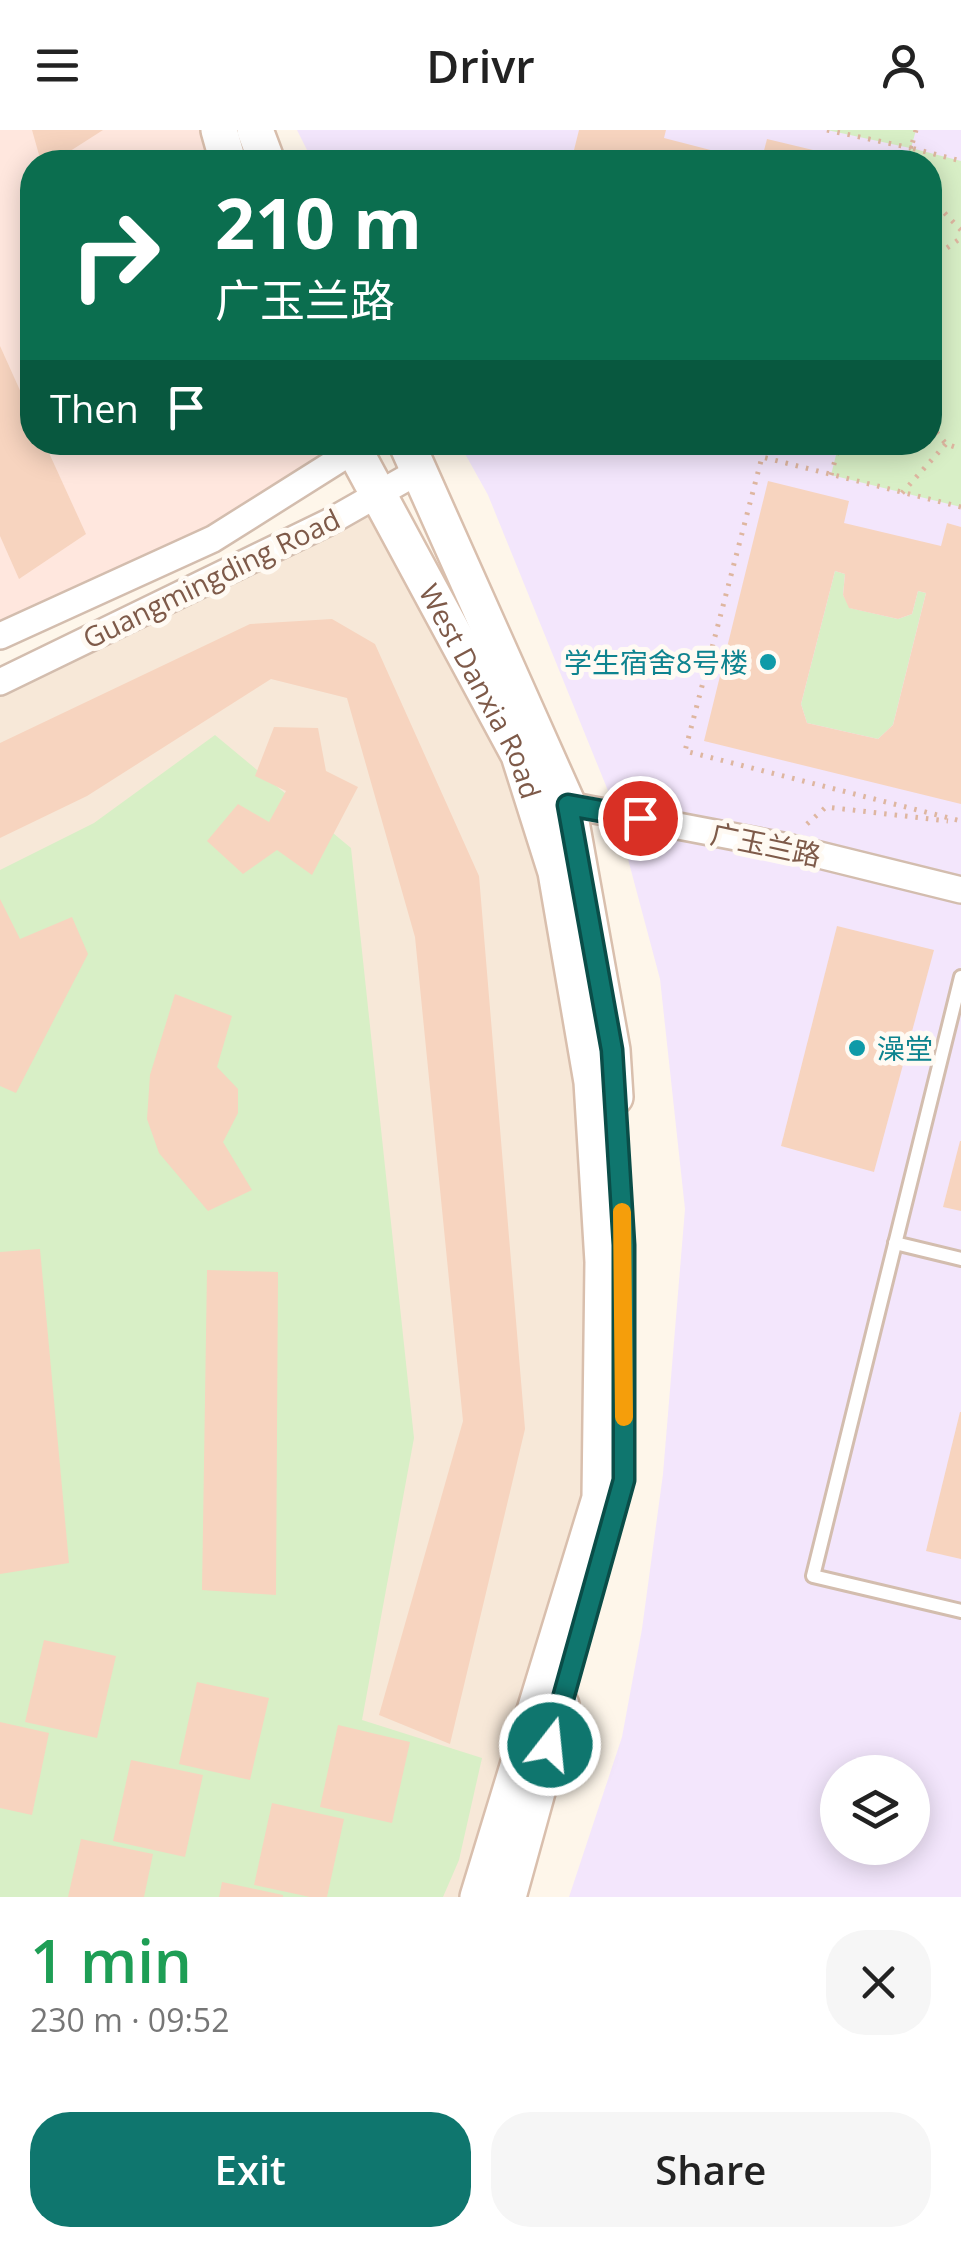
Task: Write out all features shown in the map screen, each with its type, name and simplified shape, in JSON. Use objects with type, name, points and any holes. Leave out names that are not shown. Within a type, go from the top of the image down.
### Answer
[{"type":"main road","name":"West Danxia Road","points":[[361,455],[519,755],[556,872],[592,1082],[603,1262],[600,1498],[478,1897]]},
{"type":"main road","name":"West Danxia Road","points":[[412,457],[568,805],[612,1050],[624,1245],[624,1480],[508,1897]]},
{"type":"street","name":"Guangmingding Road","points":[[0,636],[213,539],[343,455]]},
{"type":"street","name":"Guangmingding Road","points":[[0,682],[330,522],[379,491],[412,457]]},
{"type":"street","name":"广玉兰路","points":[[568,805],[783,846],[961,890]]},
{"type":"lane","points":[[961,977],[813,1576],[961,1611]]},
{"type":"lane","points":[[895,1244],[961,1258]]},
{"type":"path","points":[[827,130],[861,134],[919,150]]},
{"type":"path","points":[[911,148],[916,130]]},
{"type":"path","points":[[942,210],[961,230]]},
{"type":"path","points":[[942,439],[946,444],[959,446]]},
{"type":"path","points":[[942,448],[946,444]]},
{"type":"path","points":[[831,475],[836,455]]},
{"type":"path","points":[[901,494],[936,455]]},
{"type":"path","points":[[961,508],[762,457],[685,751],[961,822]]},
{"type":"path","points":[[783,846],[826,807],[961,822]]},
{"type":"shaded area","points":[[0,130],[219,130],[225,150],[20,150],[20,455],[349,455],[0,636]]},
{"type":"shaded area","points":[[297,130],[961,130],[961,1897],[569,1897],[622,1737],[642,1629],[663,1474],[685,1209],[660,979],[613,803],[488,495],[466,455],[942,455],[942,150],[307,150]]},
{"type":"shaded area","points":[[379,491],[519,755],[592,1082],[600,1498],[478,1897],[0,1897],[0,687]]},
{"type":"green space","points":[[827,130],[916,130],[911,148],[919,150]]},
{"type":"green space","points":[[942,156],[961,161],[961,507],[831,475],[836,455],[942,455]]},
{"type":"green space","points":[[835,571],[845,574],[843,595],[850,608],[898,619],[912,614],[918,591],[926,593],[893,725],[878,739],[807,723],[801,704]]},
{"type":"green space","points":[[215,735],[351,848],[414,1438],[362,1720],[482,1758],[459,1860],[443,1897],[0,1897],[0,870],[94,823]]},
{"type":"building","points":[[32,130],[103,130],[72,150],[38,150]]},
{"type":"building","points":[[579,130],[666,130],[664,138],[710,150],[574,150]]},
{"type":"building","points":[[767,139],[813,150],[764,150]]},
{"type":"building","points":[[0,346],[20,390],[20,455],[50,455],[86,534],[19,579],[0,536]]},
{"type":"building","name":"学生宿舍8号楼","points":[[768,481],[849,501],[844,523],[941,546],[947,523],[961,527],[961,804],[704,741]],"holes":[[[835,571],[845,574],[843,595],[849,608],[898,619],[912,614],[918,591],[926,593],[893,725],[878,739],[807,723],[801,704]]]},
{"type":"building","points":[[332,619],[375,644],[479,876],[525,1429],[450,1744],[379,1715],[463,1421],[415,937],[347,698],[271,679],[87,796],[0,838],[0,743],[250,624]]},
{"type":"building","points":[[274,727],[318,728],[326,771],[358,787],[312,875],[277,850],[243,874],[207,841],[238,804],[269,822],[286,791],[255,776]]},
{"type":"building","points":[[0,899],[20,939],[72,917],[88,954],[16,1093],[0,1086]]},
{"type":"building","name":"澡堂","points":[[837,926],[934,950],[874,1172],[781,1146]]},
{"type":"building","points":[[175,994],[232,1016],[217,1067],[238,1089],[238,1113],[223,1142],[252,1190],[208,1211],[159,1153],[147,1119],[150,1075]]},
{"type":"building","points":[[961,1141],[961,1211],[943,1207]]},
{"type":"building","points":[[40,1249],[69,1563],[0,1574],[0,1252]]},
{"type":"building","points":[[207,1270],[278,1272],[276,1595],[202,1590]]},
{"type":"building","points":[[961,1412],[961,1559],[926,1551]]},
{"type":"building","points":[[44,1640],[116,1656],[97,1738],[25,1722]]},
{"type":"building","points":[[197,1682],[269,1698],[250,1780],[179,1764]]},
{"type":"building","points":[[0,1722],[49,1733],[32,1815],[0,1808]]},
{"type":"building","points":[[338,1725],[410,1742],[392,1823],[320,1807]]},
{"type":"building","points":[[131,1760],[203,1775],[185,1857],[113,1841]]},
{"type":"building","points":[[272,1803],[344,1819],[327,1897],[254,1885]]},
{"type":"building","points":[[81,1839],[153,1854],[144,1897],[68,1897]]},
{"type":"building","points":[[222,1882],[283,1895],[283,1897],[219,1897]]},
{"type":"slow traffic","points":[[622,1212],[624,1417]]},
{"type":"place","name":"学生宿舍8号楼","points":[[768,662]]},
{"type":"place","name":"澡堂","points":[[857,1048]]},
{"type":"route","points":[[550,1745],[624,1480],[624,1245],[612,1050],[568,805],[640,818]]}]
